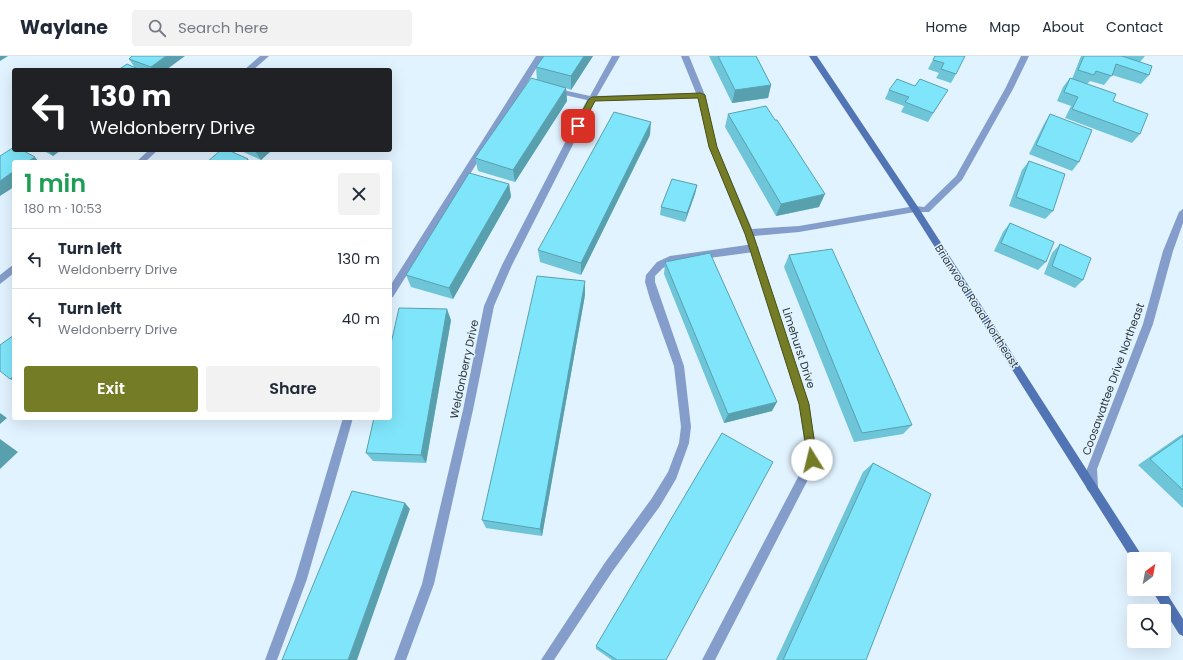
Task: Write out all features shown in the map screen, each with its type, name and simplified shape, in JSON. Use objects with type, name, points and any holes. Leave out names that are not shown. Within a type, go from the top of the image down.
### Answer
[{"type":"street","points":[[250,68],[265,56]]},
{"type":"street","points":[[392,291],[540,56]]},
{"type":"street","name":"Weldonberry Drive","points":[[400,660],[428,584],[468,410],[489,306],[507,265],[592,99],[616,56]]},
{"type":"street","name":"Limehurst Drive","points":[[685,56],[701,95],[713,147],[754,248],[804,404],[812,460],[708,660]]},
{"type":"street","name":"Briarwood Road Northeast","points":[[813,56],[915,209],[1134,552]]},
{"type":"street","points":[[749,234],[799,229],[915,209],[926,210],[959,178],[1009,89],[1025,56]]},
{"type":"street","points":[[523,83],[535,86]]},
{"type":"street","points":[[549,89],[592,99],[701,95]]},
{"type":"street","points":[[142,160],[152,152]]},
{"type":"street","name":"Coosawattee Drive Northeast","points":[[1092,487],[1092,470],[1148,324],[1168,251],[1183,212]]},
{"type":"street","points":[[547,660],[608,568],[656,502],[672,476],[684,443],[686,427],[679,366],[655,299],[650,282],[651,275],[660,265],[670,260],[754,248]]},
{"type":"street","points":[[0,280],[12,270]]},
{"type":"street","points":[[271,660],[301,579],[347,420]]},
{"type":"street","points":[[1161,596],[1183,630]]},
{"type":"building","points":[[132,56],[166,56],[151,67],[129,59]]},
{"type":"building","points":[[544,56],[584,56],[571,76],[536,67]]},
{"type":"building","points":[[718,56],[756,56],[771,85],[735,90]]},
{"type":"building","points":[[935,56],[965,56],[956,74],[941,69],[944,63],[933,60]]},
{"type":"building","points":[[1084,56],[1122,56],[1152,66],[1149,75],[1116,64],[1112,76],[1096,71],[1094,75],[1078,70]]},
{"type":"building","points":[[127,64],[136,68],[121,68]]},
{"type":"building","points":[[531,78],[566,88],[513,170],[475,158]]},
{"type":"building","points":[[1070,78],[1116,94],[1113,101],[1148,114],[1140,134],[1072,109],[1078,97],[1064,92]]},
{"type":"building","points":[[897,79],[915,86],[920,79],[948,90],[933,113],[905,102],[909,97],[889,90]]},
{"type":"building","points":[[766,106],[775,120],[777,120],[825,194],[781,204],[728,114]]},
{"type":"building","points":[[614,112],[651,122],[581,263],[538,250]]},
{"type":"building","points":[[1050,114],[1092,130],[1079,162],[1036,145]]},
{"type":"building","points":[[12,148],[12,152],[26,152],[35,157],[30,160],[12,160],[12,172],[0,181],[0,156]]},
{"type":"building","points":[[219,152],[232,152],[248,159],[247,160],[209,160]]},
{"type":"building","points":[[1029,161],[1065,174],[1053,211],[1016,197]]},
{"type":"building","points":[[469,173],[509,184],[449,288],[406,275]]},
{"type":"building","points":[[672,179],[697,185],[687,213],[661,207]]},
{"type":"building","points":[[1010,223],[1054,242],[1046,262],[1001,243]]},
{"type":"building","points":[[1060,244],[1091,258],[1083,280],[1052,266]]},
{"type":"building","points":[[832,249],[912,425],[862,433],[789,255]]},
{"type":"building","points":[[710,253],[777,402],[728,414],[665,262]]},
{"type":"building","points":[[537,276],[585,281],[540,529],[482,520]]},
{"type":"building","points":[[399,308],[447,309],[421,455],[366,453],[374,420],[392,420],[392,339]]},
{"type":"building","points":[[12,336],[12,378],[10,379],[0,371],[0,345]]},
{"type":"building","points":[[722,433],[773,462],[666,660],[617,660],[596,646]]},
{"type":"building","points":[[1183,436],[1183,490],[1150,459]]},
{"type":"building","points":[[873,463],[931,494],[866,660],[783,660]]},
{"type":"building","points":[[352,491],[405,503],[348,660],[282,660]]},
{"type":"route","points":[[578,126],[592,99],[701,95],[713,147],[749,234],[804,404],[812,460]]}]
